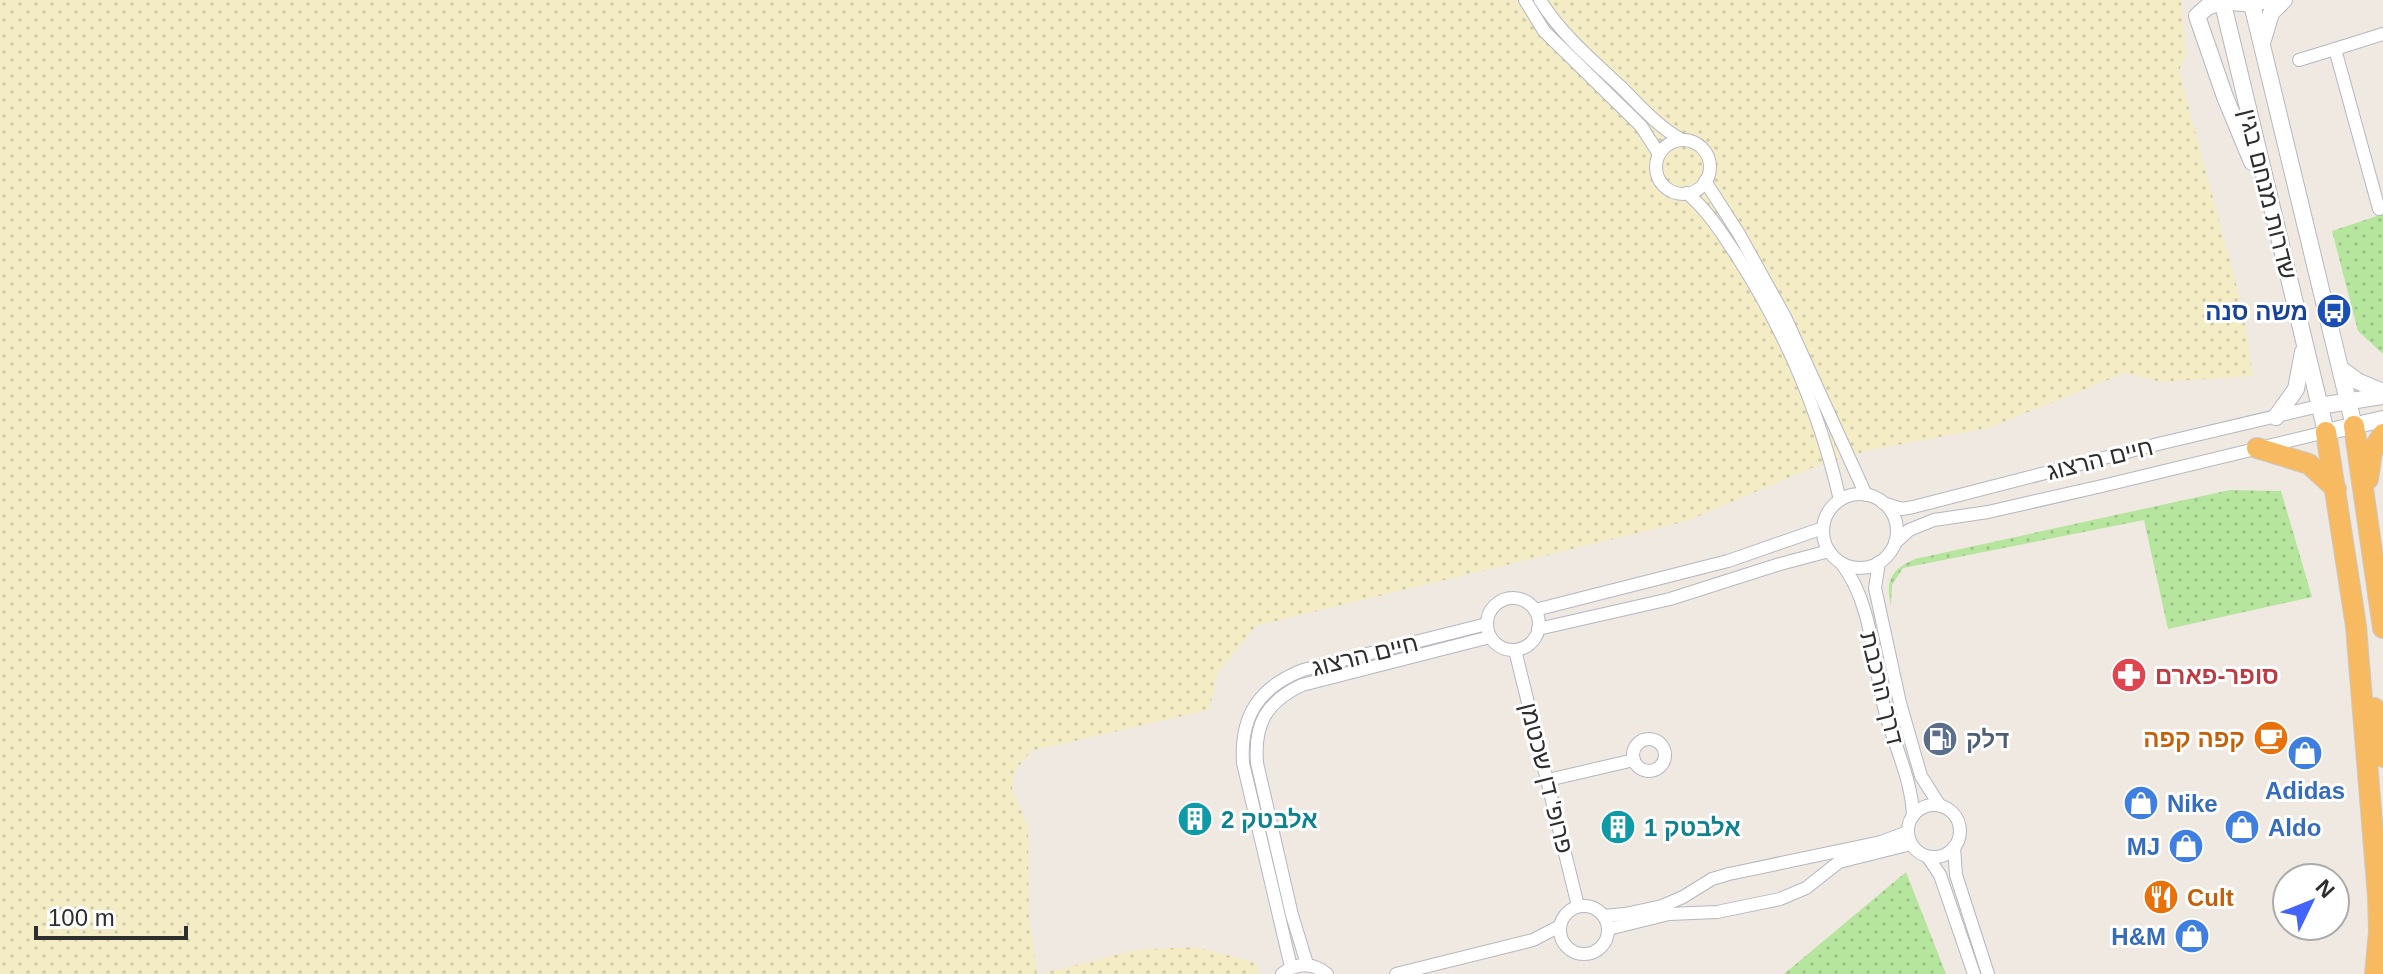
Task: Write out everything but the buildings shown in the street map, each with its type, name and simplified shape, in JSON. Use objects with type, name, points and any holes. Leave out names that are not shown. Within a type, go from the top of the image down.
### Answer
[{"type":"highway","points":[[2354,426],[2383,628]]},
{"type":"highway","points":[[2326,432],[2356,626],[2383,757]]},
{"type":"highway","points":[[2364,502],[2372,451],[2383,434]]},
{"type":"highway","points":[[2257,448],[2309,464],[2336,489]]},
{"type":"highway","points":[[2356,626],[2379,920],[2375,974]]},
{"type":"main road","points":[[2263,50],[2268,19],[2284,0]]},
{"type":"main road","name":"שדרות מנחם בגין","points":[[2224,1],[2326,432]]},
{"type":"main road","points":[[2224,1],[2202,11],[2197,16],[2198,22],[2225,97],[2269,201]]},
{"type":"main road","name":"שדרות מנחם בגין","points":[[2252,3],[2354,426]]},
{"type":"main road","points":[[2276,417],[2296,389],[2304,342]]},
{"type":"main road","points":[[2341,369],[2383,394]]},
{"type":"main road","points":[[2319,406],[2383,394]]},
{"type":"main road","points":[[2326,432],[2383,419]]},
{"type":"street","points":[[1525,0],[1544,31],[1641,126],[1659,154]]},
{"type":"street","points":[[1540,0],[1555,21],[1664,129],[1698,145],[1706,154],[1709,171],[1705,181],[1701,187],[1687,193],[1674,192],[1663,185],[1656,166],[1659,154],[1669,144],[1682,140]]},
{"type":"street","points":[[2224,1],[2252,3],[2269,0]]},
{"type":"street","points":[[2299,60],[2383,34]]},
{"type":"street","points":[[2335,49],[2379,209]]},
{"type":"street","points":[[1705,181],[1739,234],[1785,317],[1866,495]]},
{"type":"street","points":[[1687,193],[1713,219],[1772,316],[1825,439],[1840,500]]},
{"type":"street","name":"חיים הרצוג","points":[[1883,503],[1902,509],[1913,507],[2319,406]]},
{"type":"street","name":"חיים הרצוג","points":[[1895,543],[1909,530],[1934,520],[1988,512],[2326,432]]},
{"type":"street","points":[[1850,495],[1866,495],[1883,503],[1895,521],[1895,543],[1879,562],[1855,568],[1842,564],[1829,551],[1823,528],[1825,517],[1840,500],[1850,495]]},
{"type":"street","points":[[1535,610],[1702,568],[1823,528]]},
{"type":"street","points":[[1538,629],[1670,599],[1829,551]]},
{"type":"street","name":"דרך הרכבת","points":[[1879,562],[1875,588],[1900,703],[1921,776],[1940,806]]},
{"type":"street","name":"דרך הרכבת","points":[[1842,564],[1855,582],[1862,602],[1884,706],[1911,795],[1913,816]]},
{"type":"street","points":[[1509,598],[1524,600],[1535,610],[1538,629],[1530,643],[1515,650],[1501,647],[1488,630],[1491,610],[1509,598]]},
{"type":"street","name":"חיים הרצוג","points":[[1260,709],[1269,688],[1284,677],[1303,670],[1488,630]]},
{"type":"street","name":"פרופ' דן שכטמן","points":[[1515,650],[1578,906]]},
{"type":"street","points":[[1260,709],[1255,743],[1257,763],[1292,915],[1307,964]]},
{"type":"street","points":[[1260,709],[1246,724],[1243,763],[1286,971],[1307,964],[1327,974]]},
{"type":"street","points":[[1548,780],[1634,760]]},
{"type":"street","points":[[1928,857],[1943,856],[1954,847],[1959,837],[1959,826],[1950,811],[1940,806],[1925,807],[1913,816],[1910,838],[1916,850],[1928,857],[1940,875],[1974,974]]},
{"type":"street","points":[[1606,922],[1717,912],[1780,899],[1806,888],[1839,862],[1910,838]]},
{"type":"street","points":[[1606,922],[1675,901],[1712,879],[1910,838]]},
{"type":"street","points":[[1954,847],[1956,875],[1988,974]]},
{"type":"street","points":[[1533,940],[1563,943],[1575,953],[1591,953],[1604,944],[1606,922],[1593,907],[1578,906],[1566,913],[1560,926],[1563,943]]},
{"type":"street","points":[[1396,974],[1533,940],[1560,926]]},
{"type":"green space","points":[[2383,214],[2383,354],[2358,331],[2332,231]]},
{"type":"green space","points":[[2230,490],[2281,491],[2312,597],[2168,629],[2144,520],[1903,568],[1892,585],[1891,605],[1889,589],[1892,576],[1915,559]]},
{"type":"green space","points":[[1906,872],[1946,974],[1784,974]]},
{"type":"sand","points":[[0,0],[2181,0],[2186,54],[2179,71],[2242,306],[2253,376],[2161,382],[2125,373],[1989,428],[1870,450],[1814,467],[1687,521],[1256,626],[1218,673],[1209,710],[1031,751],[1015,771],[1012,789],[1028,826],[1029,915],[1037,974],[0,974]]},
{"type":"sand","points":[[1195,947],[1257,963],[1258,974],[1040,974],[1135,950]]},
{"type":"place","name":"משה סנה","points":[[2334,311]]},
{"type":"place","name":"סופר-פארם","points":[[2129,675]]},
{"type":"place","name":"קפה קפה","points":[[2271,738]]},
{"type":"place","name":"דלק","points":[[1940,739]]},
{"type":"place","name":"Adidas","points":[[2305,753]]},
{"type":"place","name":"Nike","points":[[2141,803]]},
{"type":"place","name":"אלבטק 2","points":[[1195,819]]},
{"type":"place","name":"אלבטק 1","points":[[1618,827]]},
{"type":"place","name":"Aldo","points":[[2242,827]]},
{"type":"place","name":"MJ","points":[[2186,846]]},
{"type":"place","name":"Cult","points":[[2161,897]]},
{"type":"place","name":"H&M","points":[[2192,936]]}]
